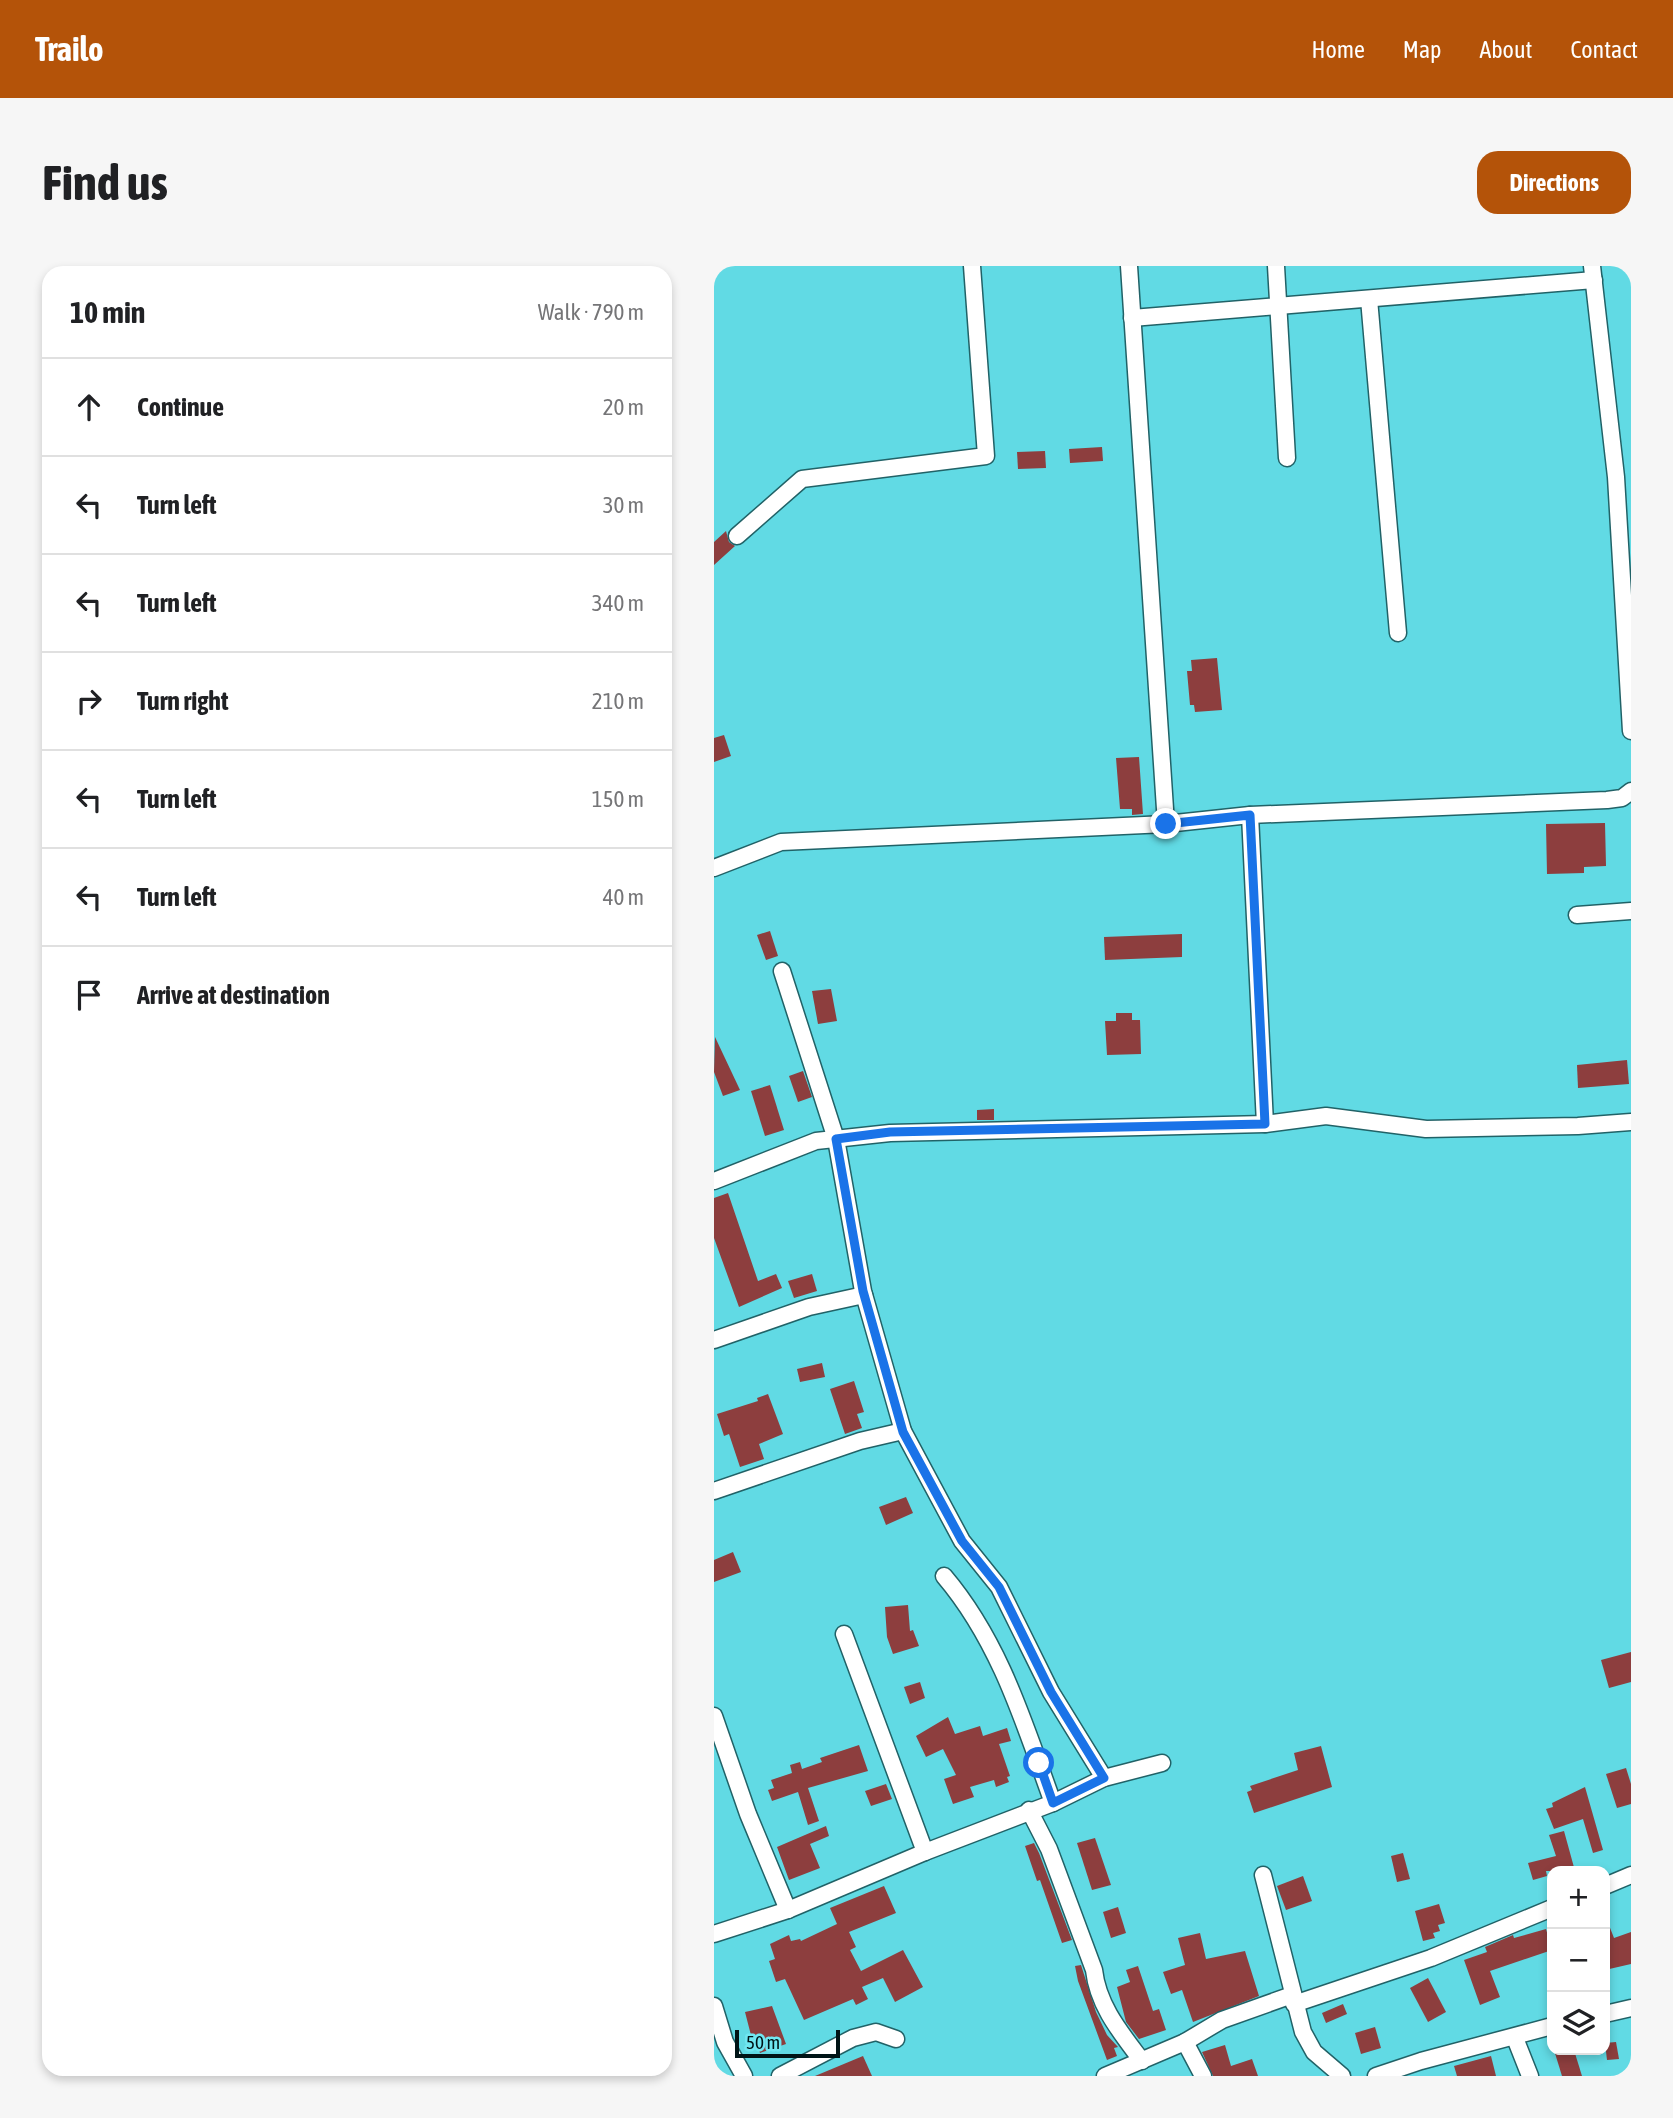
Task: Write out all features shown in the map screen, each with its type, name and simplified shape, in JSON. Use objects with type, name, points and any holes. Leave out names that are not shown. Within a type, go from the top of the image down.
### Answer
[{"type":"street","points":[[737,536],[802,479],[986,456],[972,266]]},
{"type":"street","points":[[1129,266],[1166,824]]},
{"type":"street","points":[[1276,266],[1287,458]]},
{"type":"street","points":[[1132,318],[1369,299],[1593,273],[1623,477],[1631,732]]},
{"type":"street","points":[[1369,299],[1398,633]]},
{"type":"street","points":[[714,868],[781,842],[1166,824],[1250,815],[1607,800],[1622,798],[1631,791]]},
{"type":"street","points":[[1250,815],[1265,1124]]},
{"type":"street","points":[[1577,915],[1631,911]]},
{"type":"street","points":[[782,971],[836,1139],[864,1295],[903,1432],[962,1541],[999,1587],[1051,1692],[1104,1778]]},
{"type":"street","points":[[714,1181],[816,1141],[890,1132],[1265,1124],[1326,1116],[1426,1129],[1578,1126],[1631,1122]]},
{"type":"street","points":[[714,1340],[808,1307],[864,1295]]},
{"type":"street","points":[[714,1491],[860,1441],[903,1432]]},
{"type":"street","points":[[944,1576],[971,1608],[1008,1677],[1053,1803]]},
{"type":"street","points":[[844,1634],[925,1852]]},
{"type":"street","points":[[714,1716],[748,1814],[788,1910]]},
{"type":"street","points":[[714,1934],[788,1910],[1029,1810],[1053,1803],[1104,1778],[1162,1763]]},
{"type":"street","points":[[1029,1810],[1049,1849],[1109,2016],[1142,2061]]},
{"type":"street","points":[[1264,1875],[1303,2032],[1314,2052],[1342,2076]]},
{"type":"street","points":[[1610,1884],[1631,1875]]},
{"type":"street","points":[[1105,2076],[1185,2042],[1222,2020],[1431,1958],[1547,1910]]},
{"type":"street","points":[[714,2006],[725,2042],[744,2076]]},
{"type":"street","points":[[1610,2013],[1631,2008]]},
{"type":"street","points":[[1376,2076],[1421,2061],[1547,2028]]},
{"type":"street","points":[[780,2076],[853,2038],[876,2032],[896,2039]]},
{"type":"street","points":[[1515,2038],[1530,2076]]},
{"type":"street","points":[[1185,2042],[1202,2076]]},
{"type":"building","points":[[1102,447],[1103,461],[1070,463],[1069,449]]},
{"type":"building","points":[[1045,451],[1046,468],[1018,469],[1017,452]]},
{"type":"building","points":[[726,531],[729,542],[735,546],[714,565],[714,542]]},
{"type":"building","points":[[1217,658],[1222,710],[1195,712],[1194,705],[1190,705],[1187,671],[1192,671],[1191,660]]},
{"type":"building","points":[[724,735],[731,756],[714,762],[714,738]]},
{"type":"building","points":[[1139,757],[1143,814],[1132,815],[1132,809],[1120,809],[1116,758]]},
{"type":"building","points":[[1605,823],[1606,866],[1584,867],[1584,873],[1547,874],[1546,824]]},
{"type":"building","points":[[770,931],[778,956],[766,960],[757,935]]},
{"type":"building","points":[[1182,934],[1182,957],[1105,960],[1104,937]]},
{"type":"building","points":[[831,989],[837,1021],[818,1024],[812,991]]},
{"type":"building","points":[[1116,1013],[1132,1013],[1132,1020],[1140,1020],[1141,1054],[1107,1055],[1105,1021],[1116,1021]]},
{"type":"building","points":[[715,1037],[740,1090],[723,1096],[714,1072]]},
{"type":"building","points":[[1627,1060],[1629,1084],[1578,1088],[1577,1065]]},
{"type":"building","points":[[803,1071],[812,1097],[798,1102],[789,1076]]},
{"type":"building","points":[[770,1085],[784,1130],[765,1136],[751,1091]]},
{"type":"building","points":[[994,1109],[994,1120],[977,1120],[977,1110]]},
{"type":"building","points":[[728,1193],[758,1281],[776,1274],[782,1288],[739,1307],[714,1238],[714,1198]]},
{"type":"building","points":[[812,1274],[817,1291],[794,1298],[788,1281]]},
{"type":"building","points":[[822,1363],[825,1377],[800,1382],[797,1369]]},
{"type":"building","points":[[854,1381],[864,1412],[857,1414],[862,1428],[845,1434],[830,1389]]},
{"type":"building","points":[[768,1394],[783,1434],[759,1444],[764,1459],[740,1467],[729,1434],[724,1436],[717,1414],[758,1401],[757,1398]]},
{"type":"building","points":[[906,1497],[913,1513],[886,1525],[879,1507]]},
{"type":"building","points":[[733,1552],[741,1572],[714,1582],[714,1560]]},
{"type":"building","points":[[908,1605],[910,1631],[913,1630],[919,1646],[893,1654],[887,1637],[885,1607]]},
{"type":"building","points":[[1631,1652],[1631,1682],[1609,1688],[1601,1660]]},
{"type":"building","points":[[920,1682],[925,1698],[910,1704],[904,1687]]},
{"type":"building","points":[[948,1717],[955,1734],[980,1726],[983,1736],[1007,1728],[1011,1741],[999,1744],[1010,1776],[1007,1777],[1009,1782],[996,1787],[994,1780],[970,1787],[974,1797],[953,1804],[944,1779],[956,1775],[943,1749],[926,1757],[916,1736]]},
{"type":"building","points":[[859,1745],[868,1771],[808,1788],[819,1821],[808,1825],[798,1792],[772,1801],[768,1790],[774,1788],[771,1780],[792,1773],[790,1765],[800,1762],[802,1769],[822,1762],[820,1758]]},
{"type":"building","points":[[1321,1746],[1332,1787],[1254,1813],[1247,1792],[1252,1790],[1250,1786],[1298,1770],[1294,1753]]},
{"type":"building","points":[[1626,1768],[1631,1784],[1631,1804],[1617,1808],[1606,1774]]},
{"type":"building","points":[[886,1784],[892,1799],[871,1806],[865,1791]]},
{"type":"building","points":[[1585,1787],[1603,1850],[1593,1853],[1583,1819],[1554,1829],[1546,1809],[1553,1807],[1552,1803]]},
{"type":"building","points":[[826,1826],[829,1836],[810,1844],[820,1868],[789,1880],[777,1847]]},
{"type":"building","points":[[1564,1831],[1574,1866],[1547,1866],[1547,1876],[1533,1880],[1528,1863],[1556,1856],[1549,1835]]},
{"type":"building","points":[[1095,1838],[1111,1885],[1092,1890],[1077,1843]]},
{"type":"building","points":[[1034,1843],[1072,1940],[1062,1943],[1040,1880],[1037,1881],[1025,1846]]},
{"type":"building","points":[[1403,1853],[1410,1879],[1397,1882],[1391,1856]]},
{"type":"building","points":[[1303,1876],[1312,1901],[1286,1910],[1277,1886]]},
{"type":"building","points":[[884,1886],[896,1913],[849,1932],[856,1947],[850,1950],[861,1971],[903,1950],[923,1987],[895,2002],[883,1978],[862,1987],[868,1999],[856,2005],[853,1999],[804,2020],[785,1979],[776,1982],[769,1961],[775,1959],[770,1944],[789,1935],[791,1941],[801,1941],[837,1924],[830,1908]]},
{"type":"building","points":[[1439,1904],[1445,1923],[1438,1925],[1440,1931],[1433,1933],[1435,1938],[1423,1941],[1415,1911]]},
{"type":"building","points":[[1118,1907],[1126,1933],[1111,1938],[1103,1912]]},
{"type":"building","points":[[1610,1928],[1614,1938],[1631,1932],[1631,1964],[1610,1969]]},
{"type":"building","points":[[1546,1929],[1547,1952],[1490,1971],[1500,1997],[1480,2005],[1464,1960],[1487,1952],[1485,1947],[1513,1935],[1514,1938]]},
{"type":"building","points":[[1200,1933],[1206,1959],[1245,1951],[1259,1996],[1193,2022],[1182,1990],[1171,1994],[1163,1972],[1185,1965],[1178,1938]]},
{"type":"building","points":[[1081,1965],[1096,2012],[1107,2035],[1118,2047],[1114,2048],[1117,2056],[1107,2060],[1078,1981],[1075,1966]]},
{"type":"building","points":[[1138,1966],[1153,2011],[1159,2009],[1166,2030],[1139,2039],[1126,2022],[1117,1987],[1130,1982],[1126,1970]]},
{"type":"building","points":[[1428,1978],[1446,2012],[1428,2022],[1410,1988]]},
{"type":"building","points":[[1343,2004],[1347,2014],[1326,2023],[1322,2013]]},
{"type":"building","points":[[772,2006],[786,2044],[760,2053],[756,2042],[753,2043],[745,2012]]},
{"type":"building","points":[[1375,2027],[1381,2048],[1361,2054],[1355,2033]]},
{"type":"building","points":[[1616,2042],[1619,2059],[1607,2060],[1606,2055],[1610,2055],[1610,2043]]},
{"type":"building","points":[[1225,2045],[1231,2066],[1252,2059],[1258,2076],[1213,2076],[1202,2052]]},
{"type":"building","points":[[1556,2055],[1576,2055],[1582,2076],[1562,2076]]},
{"type":"building","points":[[863,2056],[872,2076],[815,2076]]},
{"type":"building","points":[[1491,2056],[1496,2076],[1457,2076],[1454,2066]]},
{"type":"route","points":[[1039,1763],[1053,1803],[1104,1778],[1051,1692],[999,1587],[962,1541],[903,1432],[863,1291],[836,1139],[890,1132],[1265,1124],[1250,815],[1166,824]]}]
